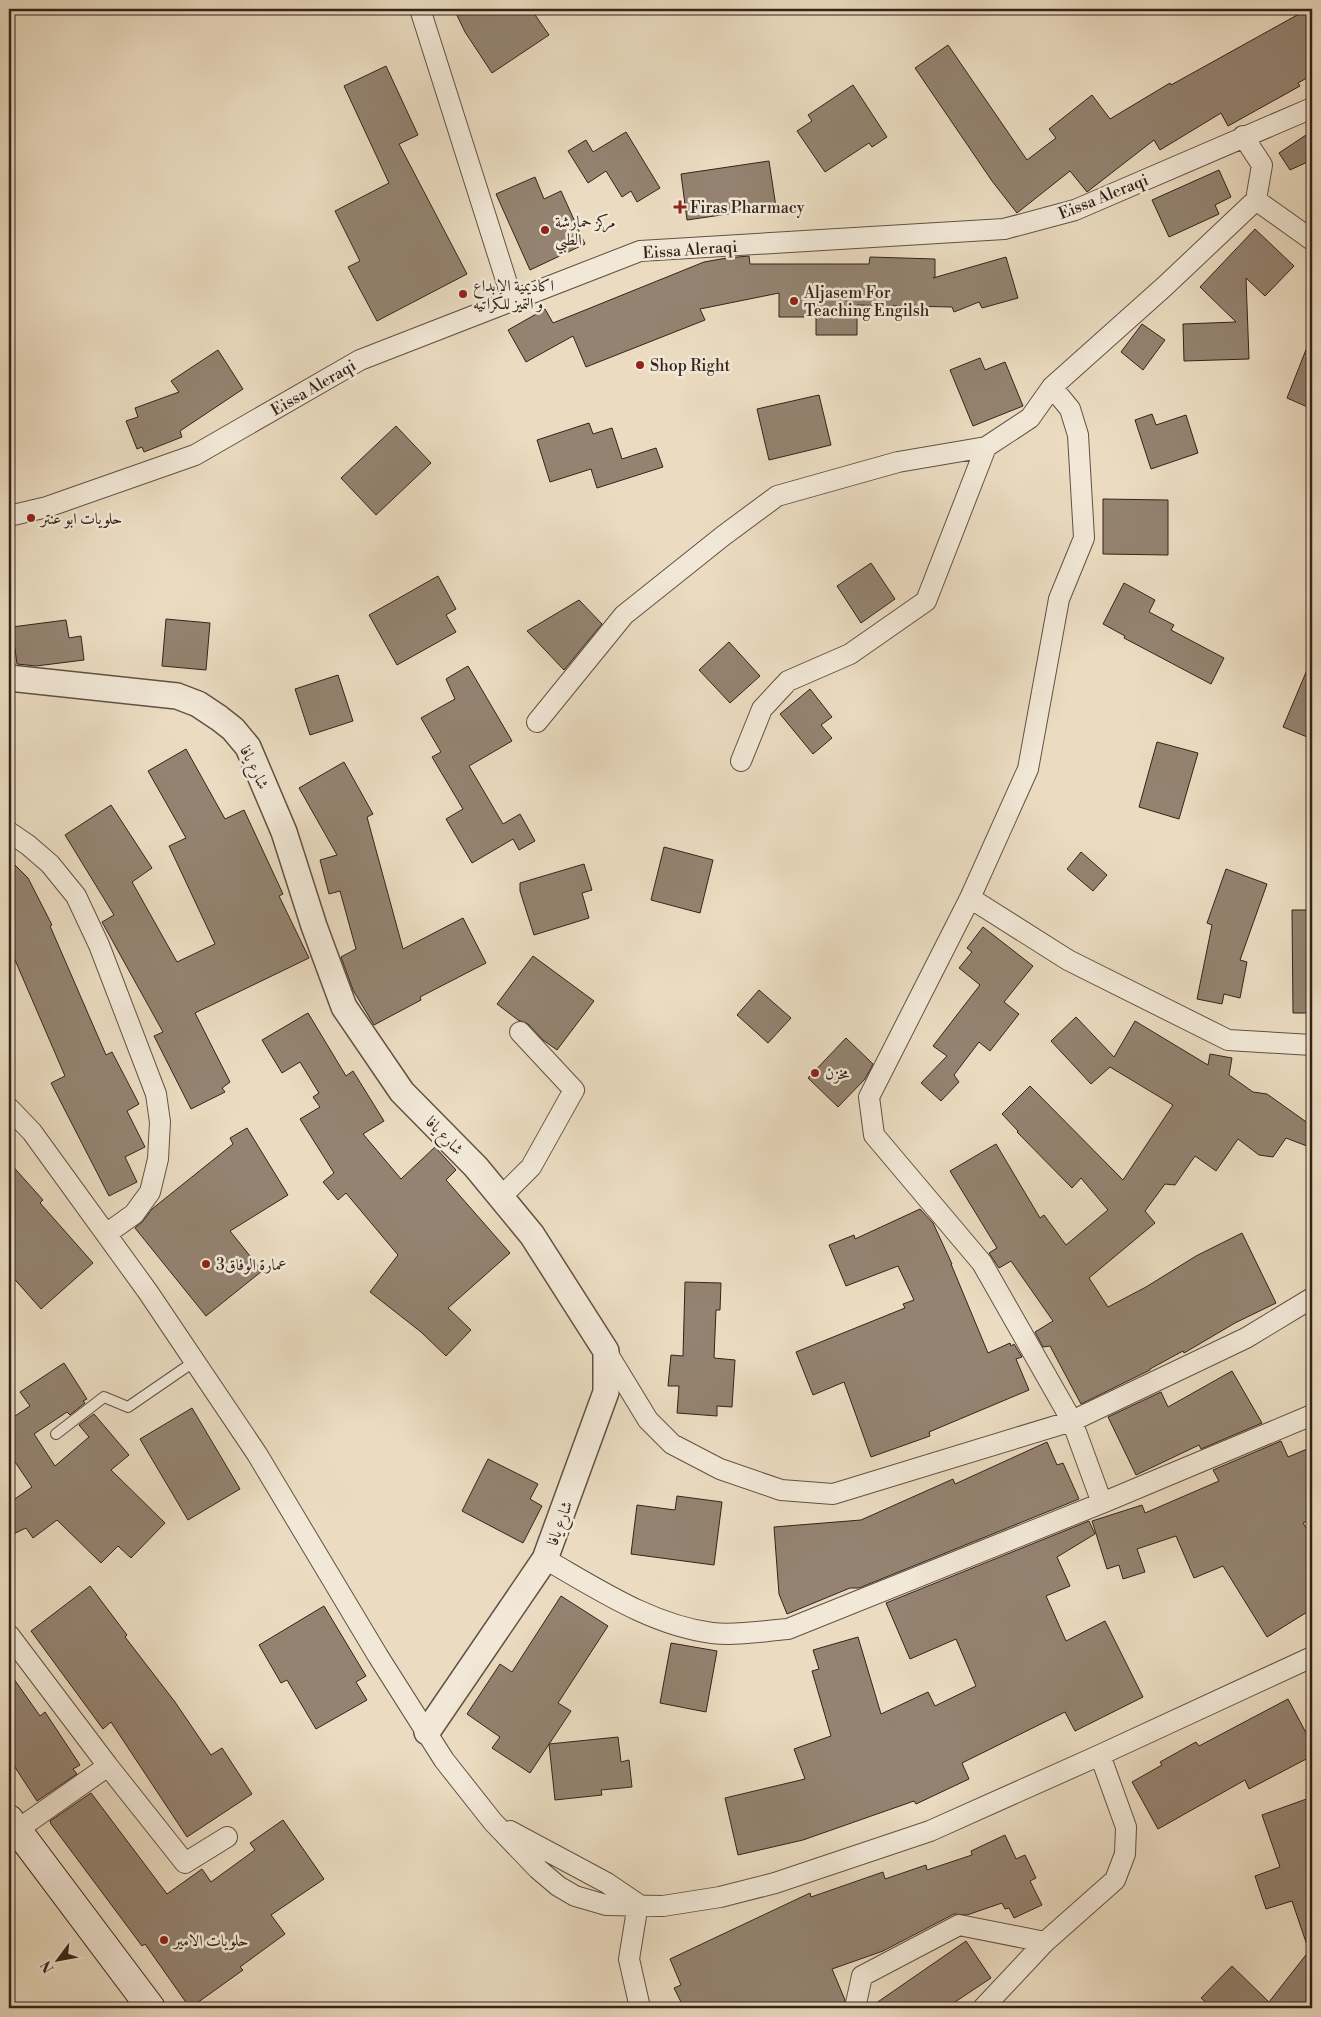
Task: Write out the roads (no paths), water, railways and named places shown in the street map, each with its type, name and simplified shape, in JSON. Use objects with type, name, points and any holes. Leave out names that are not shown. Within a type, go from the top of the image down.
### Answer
[{"type":"main road","points":[[13,1824],[151,2008]]},
{"type":"street","points":[[420,9],[512,300]]},
{"type":"street","name":"Eissa Aleraqi","points":[[9,516],[47,507],[194,455],[360,360],[640,251],[1004,229],[1075,210],[1312,108]]},
{"type":"street","points":[[537,722],[624,615],[723,536],[777,496],[898,462],[986,447],[1030,418],[1052,387],[1165,286],[1256,200],[1262,165],[1244,136]]},
{"type":"street","points":[[1256,200],[1312,240]]},
{"type":"street","points":[[1052,387],[1070,409],[1078,435],[1084,538],[1059,599],[1028,769],[970,898],[869,1097],[874,1135],[982,1263],[1072,1421],[1102,1503]]},
{"type":"street","points":[[741,761],[762,709],[788,681],[850,654],[926,601],[986,447]]},
{"type":"street","name":"شارع يافا","points":[[9,678],[177,696],[198,704],[233,730],[248,747],[284,832],[314,926],[344,1007],[402,1092],[476,1167],[532,1235],[606,1351],[606,1392],[545,1559],[426,1732]]},
{"type":"street","points":[[9,832],[50,864],[76,896],[99,945],[156,1094],[160,1122],[158,1159],[150,1192],[134,1214],[106,1234]]},
{"type":"street","points":[[970,898],[1068,960],[1228,1040],[1312,1046]]},
{"type":"street","points":[[501,1197],[531,1167],[574,1090],[520,1032]]},
{"type":"street","points":[[9,1108],[32,1132],[148,1292],[258,1454],[378,1656],[444,1760],[494,1822],[607,1883],[638,1904],[664,1906],[720,1897],[775,1883],[930,1831],[1312,1657]]},
{"type":"street","points":[[606,1351],[648,1420],[672,1444],[720,1469],[781,1490],[833,1494],[1072,1421],[1246,1338],[1312,1298]]},
{"type":"street","points":[[545,1559],[628,1605],[669,1624],[713,1633],[788,1629],[1102,1503],[1312,1415]]},
{"type":"street","points":[[9,1635],[108,1766],[185,1863],[227,1837]]},
{"type":"street","points":[[983,2008],[1045,1942],[1115,1880],[1125,1854],[1126,1826],[1100,1755]]},
{"type":"street","points":[[13,1824],[108,1766]]},
{"type":"street","points":[[638,1904],[629,1959],[640,2008]]},
{"type":"street","points":[[855,2008],[862,1976],[959,1925],[1045,1942]]},
{"type":"lane","points":[[56,1434],[104,1396],[128,1406],[195,1361]]},
{"type":"place","name":"Firas Pharmacy","points":[[680,207]]},
{"type":"place","name":"مركز حمارشة الطبي","points":[[545,230]]},
{"type":"place","name":"اكاديمية الإبداع و التميز للكراتيه","points":[[463,294]]},
{"type":"place","name":"Aljasem For Teaching Engilsh","points":[[794,301]]},
{"type":"place","name":"Shop Right","points":[[640,365]]},
{"type":"place","name":"حلويات ابو عنتر","points":[[31,518]]},
{"type":"place","name":"مخزن","points":[[815,1073]]},
{"type":"place","name":"عمارة الوفاق3","points":[[206,1264]]},
{"type":"place","name":"حلويات الامير","points":[[164,1940]]}]
